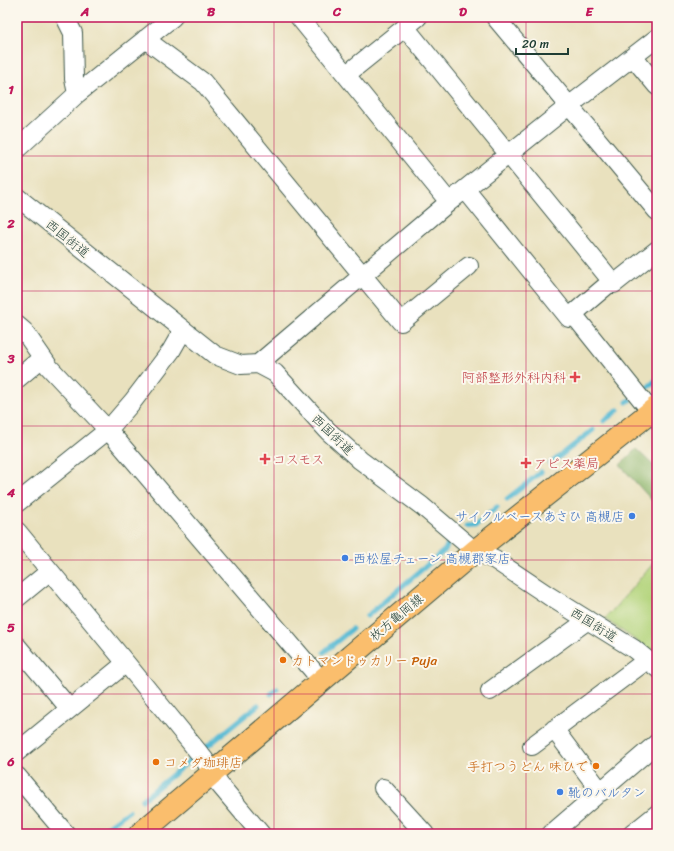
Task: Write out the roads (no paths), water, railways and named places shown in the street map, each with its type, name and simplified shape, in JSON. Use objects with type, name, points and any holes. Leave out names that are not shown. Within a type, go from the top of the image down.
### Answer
[{"type":"main road","name":"枚方亀岡線","points":[[140,834],[475,551],[655,412]]},
{"type":"street","points":[[65,17],[73,33],[74,79],[77,94]]},
{"type":"street","points":[[17,149],[77,94],[173,17]]},
{"type":"street","points":[[299,17],[347,74],[449,202]]},
{"type":"street","points":[[495,17],[657,211]]},
{"type":"street","points":[[347,74],[411,22],[509,155],[614,284],[657,250]]},
{"type":"street","points":[[258,364],[449,202],[570,105],[657,38]]},
{"type":"street","points":[[145,39],[203,82],[401,322],[469,266]]},
{"type":"street","points":[[633,57],[657,86]]},
{"type":"street","points":[[465,190],[569,318],[612,281]]},
{"type":"street","name":"西国街道","points":[[17,197],[215,355],[241,365],[258,364],[275,373],[328,431],[360,460],[422,506],[475,551],[495,560],[634,649],[652,664]]},
{"type":"street","points":[[573,314],[655,412]]},
{"type":"street","points":[[17,325],[24,331],[42,358],[108,430],[321,680]]},
{"type":"street","points":[[17,503],[108,430],[133,401],[166,357],[183,330]]},
{"type":"street","points":[[17,379],[42,358]]},
{"type":"street","points":[[17,531],[204,759],[218,784],[261,834]]},
{"type":"street","points":[[17,598],[50,571]]},
{"type":"street","points":[[490,691],[588,620]]},
{"type":"street","points":[[17,646],[69,708]]},
{"type":"street","points":[[17,752],[126,663]]},
{"type":"street","points":[[532,746],[554,729],[652,664]]},
{"type":"street","points":[[554,729],[601,792]]},
{"type":"street","points":[[551,834],[657,743]]},
{"type":"street","points":[[17,776],[66,834]]},
{"type":"street","points":[[383,788],[418,831]]},
{"type":"street","points":[[632,834],[657,814]]},
{"type":"waterway","points":[[647,388],[657,379]]},
{"type":"waterway","points":[[604,421],[618,410]]},
{"type":"waterway","points":[[550,464],[593,430]]},
{"type":"waterway","points":[[507,499],[541,472]]},
{"type":"waterway","points":[[467,526],[476,525],[497,507]]},
{"type":"waterway","points":[[367,616],[445,550],[449,541]]},
{"type":"waterway","points":[[324,652],[352,629]]},
{"type":"waterway","points":[[271,694],[277,689]]},
{"type":"waterway","points":[[203,750],[258,705]]},
{"type":"waterway","points":[[142,800],[194,757]]},
{"type":"waterway","points":[[97,834],[129,811]]},
{"type":"place","name":"阿部整形外科内科","points":[[575,377]]},
{"type":"place","name":"コスモス","points":[[265,459]]},
{"type":"place","name":"アピス薬局","points":[[526,463]]},
{"type":"place","name":"サイクルベースあさひ 高槻店","points":[[632,516]]},
{"type":"place","name":"西松屋チェーン 高槻郡家店","points":[[345,558]]},
{"type":"place","name":"カトマンドゥカリー Puja","points":[[283,660]]},
{"type":"place","name":"コメダ珈琲店","points":[[156,762]]},
{"type":"place","name":"手打つうどん 味ひで","points":[[596,766]]},
{"type":"place","name":"靴のバルタン","points":[[560,792]]}]
